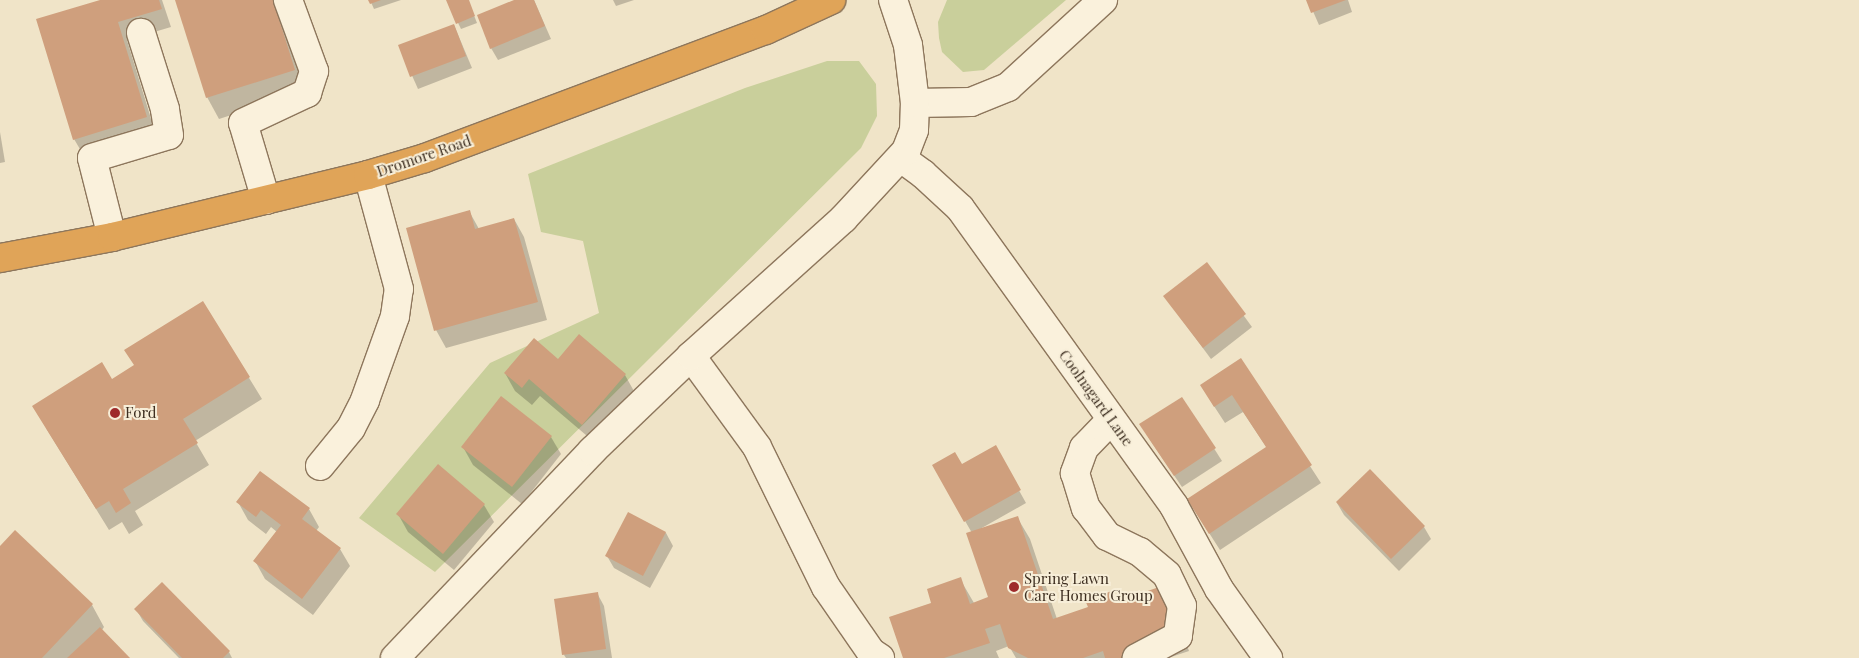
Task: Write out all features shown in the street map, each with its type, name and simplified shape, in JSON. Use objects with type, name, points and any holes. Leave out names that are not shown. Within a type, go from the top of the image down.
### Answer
[{"type":"highway","name":"Dromore Road","points":[[0,258],[112,237],[368,175],[425,158],[766,30],[831,0]]},
{"type":"street","points":[[266,200],[243,123],[307,93],[314,71],[288,0]]},
{"type":"street","points":[[395,658],[592,451],[691,356],[843,219],[901,158],[914,130],[915,103],[908,45],[893,0]]},
{"type":"street","points":[[915,103],[971,102],[1008,86],[1103,0]]},
{"type":"street","points":[[112,237],[92,158],[169,135],[165,109],[141,33]]},
{"type":"street","name":"Coolnagard Lane","points":[[901,158],[923,174],[960,208],[1174,506],[1219,589],[1268,658]]},
{"type":"street","points":[[320,466],[351,428],[365,400],[395,316],[399,289],[368,175]]},
{"type":"street","points":[[691,356],[757,447],[826,587],[871,652],[880,658]]},
{"type":"street","points":[[1111,420],[1084,448],[1075,473],[1086,508],[1107,536],[1140,552],[1167,575],[1182,606],[1178,636],[1137,658]]},
{"type":"green space","points":[[947,0],[1066,0],[984,70],[963,72],[942,52],[938,22]]},
{"type":"green space","points":[[827,61],[859,61],[876,84],[877,116],[861,148],[435,572],[359,518],[490,363],[599,313],[583,241],[541,232],[528,174],[745,88]]},
{"type":"building","points":[[100,0],[159,0],[162,9],[118,22],[147,117],[73,140],[36,19]]},
{"type":"building","points":[[175,0],[273,0],[295,70],[206,98]]},
{"type":"building","points":[[368,0],[381,0],[370,4]]},
{"type":"building","points":[[446,0],[469,0],[475,16],[456,24]]},
{"type":"building","points":[[514,0],[534,0],[545,26],[490,49],[477,15]]},
{"type":"building","points":[[1306,0],[1346,0],[1311,13]]},
{"type":"building","points":[[454,24],[466,56],[410,77],[398,45]]},
{"type":"building","points":[[470,210],[475,229],[514,218],[538,302],[434,331],[406,228]]},
{"type":"building","points":[[1207,262],[1246,314],[1203,348],[1163,296]]},
{"type":"building","name":"Ford","points":[[203,301],[250,377],[183,419],[198,443],[123,489],[131,503],[116,513],[109,501],[96,509],[32,406],[102,362],[112,379],[134,365],[124,350]]},
{"type":"building","points":[[579,334],[626,374],[582,425],[529,379],[522,388],[504,373],[534,338],[558,359]]},
{"type":"building","points":[[1241,358],[1312,465],[1209,534],[1187,499],[1266,447],[1232,395],[1214,407],[1200,385]]},
{"type":"building","points":[[501,396],[552,436],[512,487],[461,447]]},
{"type":"building","points":[[1182,397],[1216,448],[1174,476],[1139,424]]},
{"type":"building","points":[[996,445],[1021,490],[964,522],[932,465],[955,452],[962,464]]},
{"type":"building","points":[[438,464],[485,504],[443,554],[396,514]]},
{"type":"building","points":[[1370,469],[1425,526],[1391,559],[1336,502]]},
{"type":"building","points":[[260,471],[310,508],[302,519],[341,548],[302,599],[253,561],[281,525],[261,510],[256,517],[236,502]]},
{"type":"building","points":[[628,512],[666,532],[643,576],[605,556]]},
{"type":"building","name":"Spring Lawn Care Homes Group","points":[[1018,516],[1053,619],[1088,607],[1085,600],[1112,591],[1116,602],[1162,586],[1177,629],[1124,658],[1105,658],[1103,651],[1083,658],[1028,658],[1008,648],[1000,624],[985,629],[990,643],[944,658],[903,658],[889,617],[931,603],[927,589],[961,577],[970,604],[988,597],[966,533]]},
{"type":"building","points":[[15,530],[93,604],[42,658],[0,658],[0,546]]},
{"type":"building","points":[[162,582],[230,651],[223,658],[182,658],[134,609]]},
{"type":"building","points":[[598,592],[606,649],[562,655],[554,599]]},
{"type":"building","points":[[100,627],[130,658],[67,658]]},
{"type":"place","name":"Ford","points":[[115,413]]},
{"type":"place","name":"Spring Lawn Care Homes Group","points":[[1014,587]]}]
